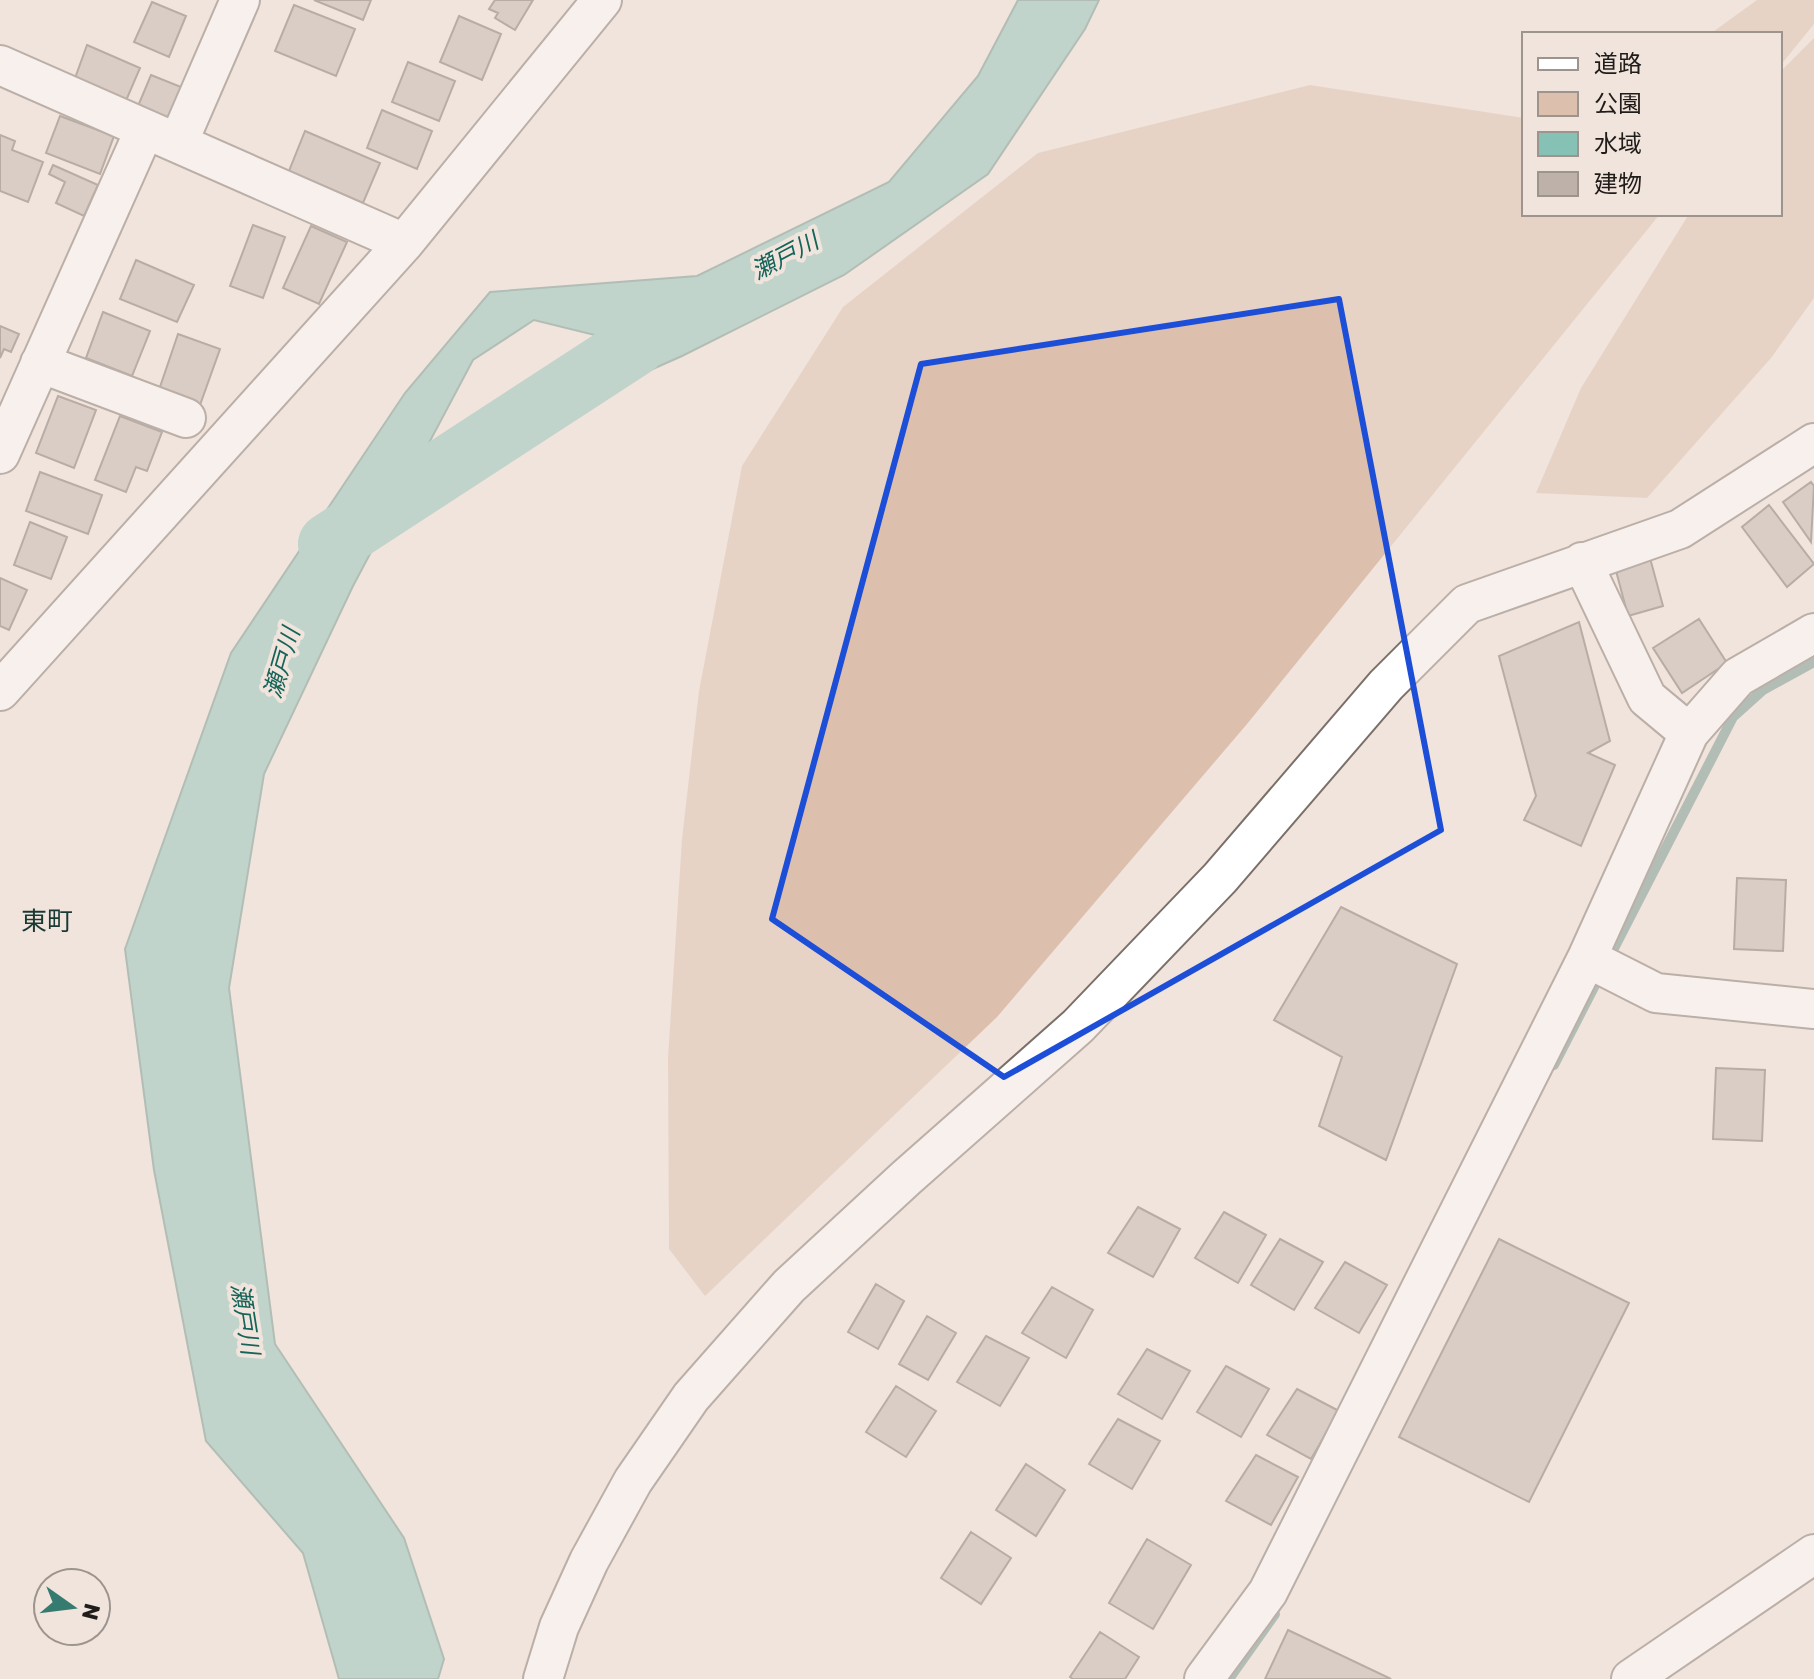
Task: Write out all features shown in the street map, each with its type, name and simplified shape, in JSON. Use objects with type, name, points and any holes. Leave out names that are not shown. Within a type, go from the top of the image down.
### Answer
[{"type":"street","points":[[0,454],[40,363],[161,136],[240,0]]},
{"type":"street","points":[[0,691],[404,243],[602,0]]},
{"type":"street","points":[[0,65],[404,243]]},
{"type":"street","points":[[40,363],[186,418]]},
{"type":"street","points":[[543,1679],[559,1627],[589,1561],[633,1481],[691,1397],[789,1286],[1078,1026],[1220,878],[1386,685],[1467,604],[1680,529],[1814,443]]},
{"type":"street","points":[[1582,562],[1647,698],[1689,733]]},
{"type":"street","points":[[1204,1679],[1268,1592],[1587,958],[1689,733],[1738,677],[1814,633]]},
{"type":"street","points":[[1587,958],[1656,993],[1814,1009]]},
{"type":"street","points":[[1631,1679],[1814,1554]]},
{"type":"highlighted area","points":[[1339,299],[1441,830],[1004,1077],[772,919],[921,364]]},
{"type":"green space","points":[[1757,0],[1814,0],[1814,24],[1782,64],[1782,32],[1713,32]]},
{"type":"green space","points":[[1814,38],[1814,298],[1771,358],[1647,498],[1536,493],[1581,388],[1688,216],[1782,216],[1782,70]]},
{"type":"green space","points":[[1310,85],[1522,118],[1522,216],[1658,216],[1247,724],[997,1017],[705,1296],[669,1249],[668,1058],[682,839],[699,691],[742,466],[843,307],[1038,153]]},
{"type":"water","points":[[1018,0],[1099,0],[1085,29],[988,174],[844,275],[682,356],[531,423],[615,340],[534,320],[473,360],[353,586],[264,774],[229,988],[275,1344],[404,1538],[444,1659],[438,1679],[339,1679],[303,1553],[206,1441],[154,1170],[125,949],[231,653],[405,393],[490,292],[697,276],[889,182],[978,76]]},
{"type":"building","points":[[314,0],[371,0],[363,20]]},
{"type":"building","points":[[495,0],[533,0],[515,30],[495,18],[498,13],[489,9]]},
{"type":"building","points":[[152,2],[186,16],[169,57],[134,42]]},
{"type":"building","points":[[294,5],[355,29],[336,76],[275,51]]},
{"type":"building","points":[[459,16],[501,34],[482,80],[440,62]]},
{"type":"building","points":[[87,45],[140,68],[125,103],[74,81]]},
{"type":"building","points":[[408,62],[455,81],[439,121],[392,102]]},
{"type":"building","points":[[151,75],[186,89],[172,121],[138,106]]},
{"type":"building","points":[[382,110],[432,131],[417,169],[367,148]]},
{"type":"building","points":[[60,116],[114,136],[100,174],[46,153]]},
{"type":"building","points":[[305,131],[380,163],[363,203],[289,171]]},
{"type":"building","points":[[0,135],[15,141],[12,150],[43,162],[28,202],[0,191]]},
{"type":"building","points":[[53,165],[98,185],[84,216],[56,203],[65,182],[49,174]]},
{"type":"building","points":[[253,225],[285,237],[263,298],[230,286]]},
{"type":"building","points":[[311,226],[347,242],[319,304],[283,288]]},
{"type":"building","points":[[136,260],[194,285],[177,322],[120,299]]},
{"type":"building","points":[[103,312],[150,331],[132,376],[86,358]]},
{"type":"building","points":[[0,326],[19,334],[11,352],[4,349],[0,358]]},
{"type":"building","points":[[178,334],[220,349],[200,405],[159,390]]},
{"type":"building","points":[[58,396],[96,410],[74,468],[36,453]]},
{"type":"building","points":[[120,416],[162,432],[147,471],[136,467],[126,492],[95,480]]},
{"type":"building","points":[[40,472],[102,495],[88,534],[26,511]]},
{"type":"building","points":[[1811,482],[1814,486],[1811,542],[1783,502]]},
{"type":"building","points":[[1769,505],[1814,564],[1787,587],[1742,527]]},
{"type":"building","points":[[30,522],[67,537],[51,579],[14,565]]},
{"type":"building","points":[[1650,558],[1663,606],[1628,616],[1615,567]]},
{"type":"building","points":[[0,578],[27,590],[9,630],[0,626]]},
{"type":"building","points":[[1699,619],[1727,663],[1682,693],[1653,648]]},
{"type":"building","points":[[1579,622],[1610,741],[1588,753],[1615,765],[1581,846],[1524,820],[1536,796],[1499,656]]},
{"type":"building","points":[[1737,878],[1786,880],[1783,951],[1734,949]]},
{"type":"building","points":[[1341,907],[1457,964],[1386,1160],[1319,1126],[1342,1057],[1274,1020]]},
{"type":"building","points":[[1716,1068],[1765,1070],[1762,1141],[1713,1139]]},
{"type":"building","points":[[1138,1207],[1180,1229],[1153,1277],[1108,1253]]},
{"type":"building","points":[[1224,1212],[1266,1235],[1238,1283],[1195,1258]]},
{"type":"building","points":[[1280,1239],[1323,1262],[1294,1310],[1251,1285]]},
{"type":"building","points":[[1499,1239],[1629,1303],[1529,1502],[1399,1437]]},
{"type":"building","points":[[1345,1262],[1387,1285],[1359,1333],[1315,1308]]},
{"type":"building","points":[[876,1284],[904,1301],[878,1349],[848,1332]]},
{"type":"building","points":[[1052,1287],[1093,1310],[1066,1358],[1022,1333]]},
{"type":"building","points":[[927,1316],[956,1333],[928,1380],[899,1364]]},
{"type":"building","points":[[986,1336],[1029,1358],[1000,1406],[957,1382]]},
{"type":"building","points":[[1147,1349],[1190,1371],[1162,1419],[1118,1394]]},
{"type":"building","points":[[1226,1366],[1269,1389],[1241,1437],[1197,1412]]},
{"type":"building","points":[[896,1386],[936,1411],[906,1457],[866,1432]]},
{"type":"building","points":[[1297,1389],[1339,1411],[1311,1459],[1267,1435]]},
{"type":"building","points":[[1118,1419],[1160,1441],[1132,1489],[1089,1464]]},
{"type":"building","points":[[1256,1455],[1298,1477],[1271,1525],[1226,1501]]},
{"type":"building","points":[[1026,1464],[1065,1490],[1036,1536],[996,1510]]},
{"type":"building","points":[[971,1532],[1011,1558],[981,1604],[941,1578]]},
{"type":"building","points":[[1147,1539],[1191,1565],[1153,1629],[1109,1603]]},
{"type":"building","points":[[1288,1630],[1391,1679],[1265,1679]]},
{"type":"building","points":[[1100,1632],[1139,1657],[1125,1679],[1073,1679],[1070,1677]]},
{"type":"waterway","name":"瀬戸川","points":[[329,544],[635,345]]},
{"type":"waterway","points":[[1554,1065],[1733,717],[1763,690],[1814,662]]},
{"type":"waterway","points":[[1229,1679],[1275,1614]]},
{"type":"district","name":"東町","points":[[47,921]]}]
